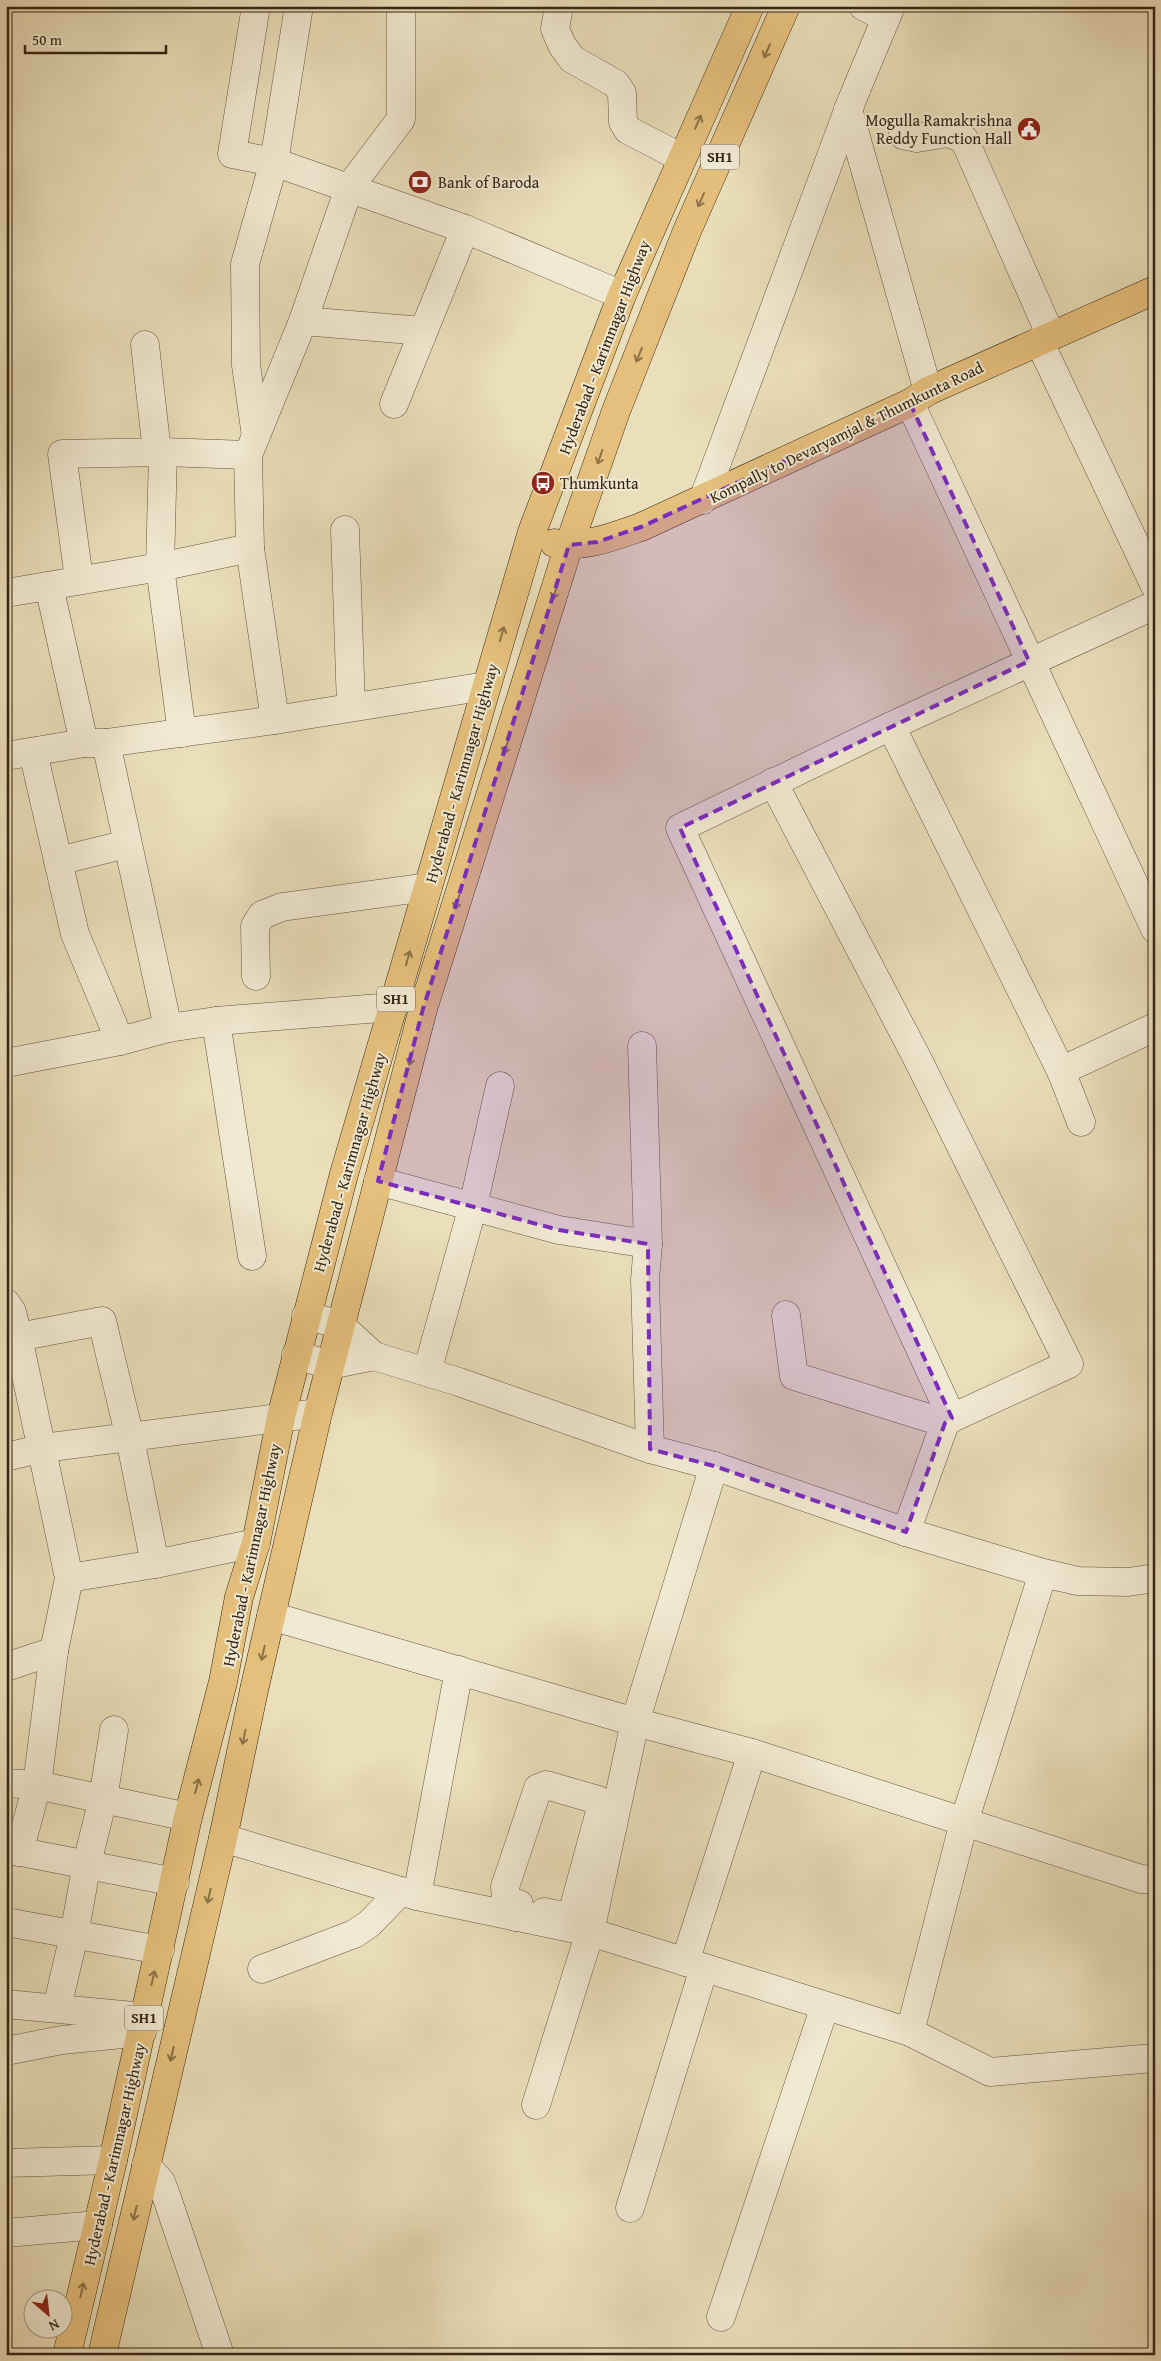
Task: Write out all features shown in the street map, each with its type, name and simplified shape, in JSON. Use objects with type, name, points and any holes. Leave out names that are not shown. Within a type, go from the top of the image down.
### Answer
[{"type":"main road","name":"Hyderabad - Karimnagar Highway","points":[[67,2355],[113,2160],[188,1817],[224,1682],[239,1597],[256,1543],[281,1417],[344,1174],[530,539],[622,295],[750,6]]},
{"type":"main road","name":"Hyderabad - Karimnagar Highway","points":[[102,2355],[223,1838],[318,1412],[339,1324],[423,1009],[569,545],[616,411],[687,231],[786,6]]},
{"type":"main road","name":"Kompally to Devaryamjal & Thumkunta Road","points":[[530,539],[569,545],[596,542],[632,530],[702,500],[1045,338],[1155,290]]},
{"type":"street","points":[[256,6],[232,154],[274,162],[465,229],[622,295]]},
{"type":"street","points":[[276,720],[250,548],[252,446],[246,365],[245,264],[274,162],[298,6]]},
{"type":"street","points":[[252,446],[304,321],[349,188],[401,119],[400,6]]},
{"type":"street","points":[[559,6],[555,29],[562,45],[572,59],[616,84],[622,93],[623,122],[628,130],[682,158]]},
{"type":"street","points":[[702,500],[848,109],[880,10]]},
{"type":"street","points":[[848,109],[919,397],[1029,661],[1155,929]]},
{"type":"street","points":[[903,135],[916,138],[948,133],[964,139],[1045,338],[1155,586]]},
{"type":"street","points":[[394,404],[465,229]]},
{"type":"street","points":[[304,321],[423,331]]},
{"type":"street","points":[[145,346],[160,452],[160,567],[182,733]]},
{"type":"street","points":[[79,579],[62,454],[160,452],[252,446]]},
{"type":"street","points":[[345,530],[351,706]]},
{"type":"street","points":[[6,593],[79,579],[160,567],[250,548]]},
{"type":"street","points":[[49,586],[127,844],[168,1028]]},
{"type":"street","points":[[906,1532],[948,1420],[680,828],[1029,661],[1155,605]]},
{"type":"street","points":[[6,756],[276,720],[351,706],[486,686]]},
{"type":"street","points":[[891,726],[1061,1071],[1081,1122]]},
{"type":"street","points":[[33,752],[74,934],[120,1041]]},
{"type":"street","points":[[774,782],[917,1058],[1070,1364],[948,1420],[794,1376],[786,1315]]},
{"type":"street","points":[[58,861],[127,844]]},
{"type":"street","points":[[256,976],[255,926],[262,915],[282,907],[428,887]]},
{"type":"street","points":[[6,1063],[120,1041],[168,1028],[216,1021],[394,1007]]},
{"type":"street","points":[[216,1021],[252,1256]]},
{"type":"street","points":[[1061,1071],[1155,1027]]},
{"type":"street","points":[[642,1046],[648,1244],[645,1280],[650,1450]]},
{"type":"street","points":[[427,1372],[473,1206],[500,1086]]},
{"type":"street","points":[[378,1181],[559,1230],[648,1244]]},
{"type":"street","points":[[6,1303],[12,1312],[18,1337],[69,1578],[54,1651],[37,1785],[13,1851],[175,1882]]},
{"type":"street","points":[[306,1316],[339,1324],[374,1356],[427,1372],[650,1450],[714,1466],[906,1532],[1043,1573],[1078,1581],[1128,1582],[1155,1578]]},
{"type":"street","points":[[18,1337],[102,1321],[130,1438],[155,1564]]},
{"type":"street","points":[[296,1355],[330,1365],[374,1356]]},
{"type":"street","points":[[6,1457],[43,1448],[318,1412]]},
{"type":"street","points":[[536,2105],[590,1932],[636,1722],[714,1466]]},
{"type":"street","points":[[69,1578],[155,1564],[256,1543]]},
{"type":"street","points":[[910,2032],[964,1822],[1043,1573]]},
{"type":"street","points":[[271,1616],[636,1722],[752,1753],[1141,1879],[1155,1880]]},
{"type":"street","points":[[6,1667],[54,1651]]},
{"type":"street","points":[[262,1969],[354,1934],[409,1894],[458,1670]]},
{"type":"street","points":[[57,2008],[74,1935],[87,1864],[103,1799],[114,1730]]},
{"type":"street","points":[[630,2208],[752,1753]]},
{"type":"street","points":[[6,1783],[37,1785],[188,1817]]},
{"type":"street","points":[[546,1785],[598,1800],[601,1808],[572,1914],[569,1917],[563,1918],[544,1912],[529,1919],[519,1904],[511,1902],[506,1898],[505,1887],[538,1788],[546,1785]]},
{"type":"street","points":[[223,1838],[409,1894],[590,1932],[910,2032],[990,2072],[1154,2058],[1155,2060]]},
{"type":"street","points":[[6,1922],[160,1950]]},
{"type":"street","points":[[6,2004],[57,2008],[143,2025]]},
{"type":"street","points":[[721,2317],[824,2006]]},
{"type":"street","points":[[6,2051],[143,2025]]},
{"type":"street","points":[[6,2163],[113,2160]]},
{"type":"street","points":[[146,2165],[161,2182],[220,2355]]},
{"type":"street","points":[[6,2233],[98,2225]]},
{"type":"highlighted area","points":[[910,403],[1029,661],[680,828],[952,1418],[945,1423],[906,1532],[714,1466],[650,1449],[648,1244],[559,1230],[378,1181],[423,1009],[569,545],[597,542],[641,527]]},
{"type":"place","name":"Mogulla Ramakrishna Reddy Function Hall","points":[[1029,129]]},
{"type":"place","name":"Bank of Baroda","points":[[420,182]]},
{"type":"place","name":"Thumkunta","points":[[543,483]]}]
